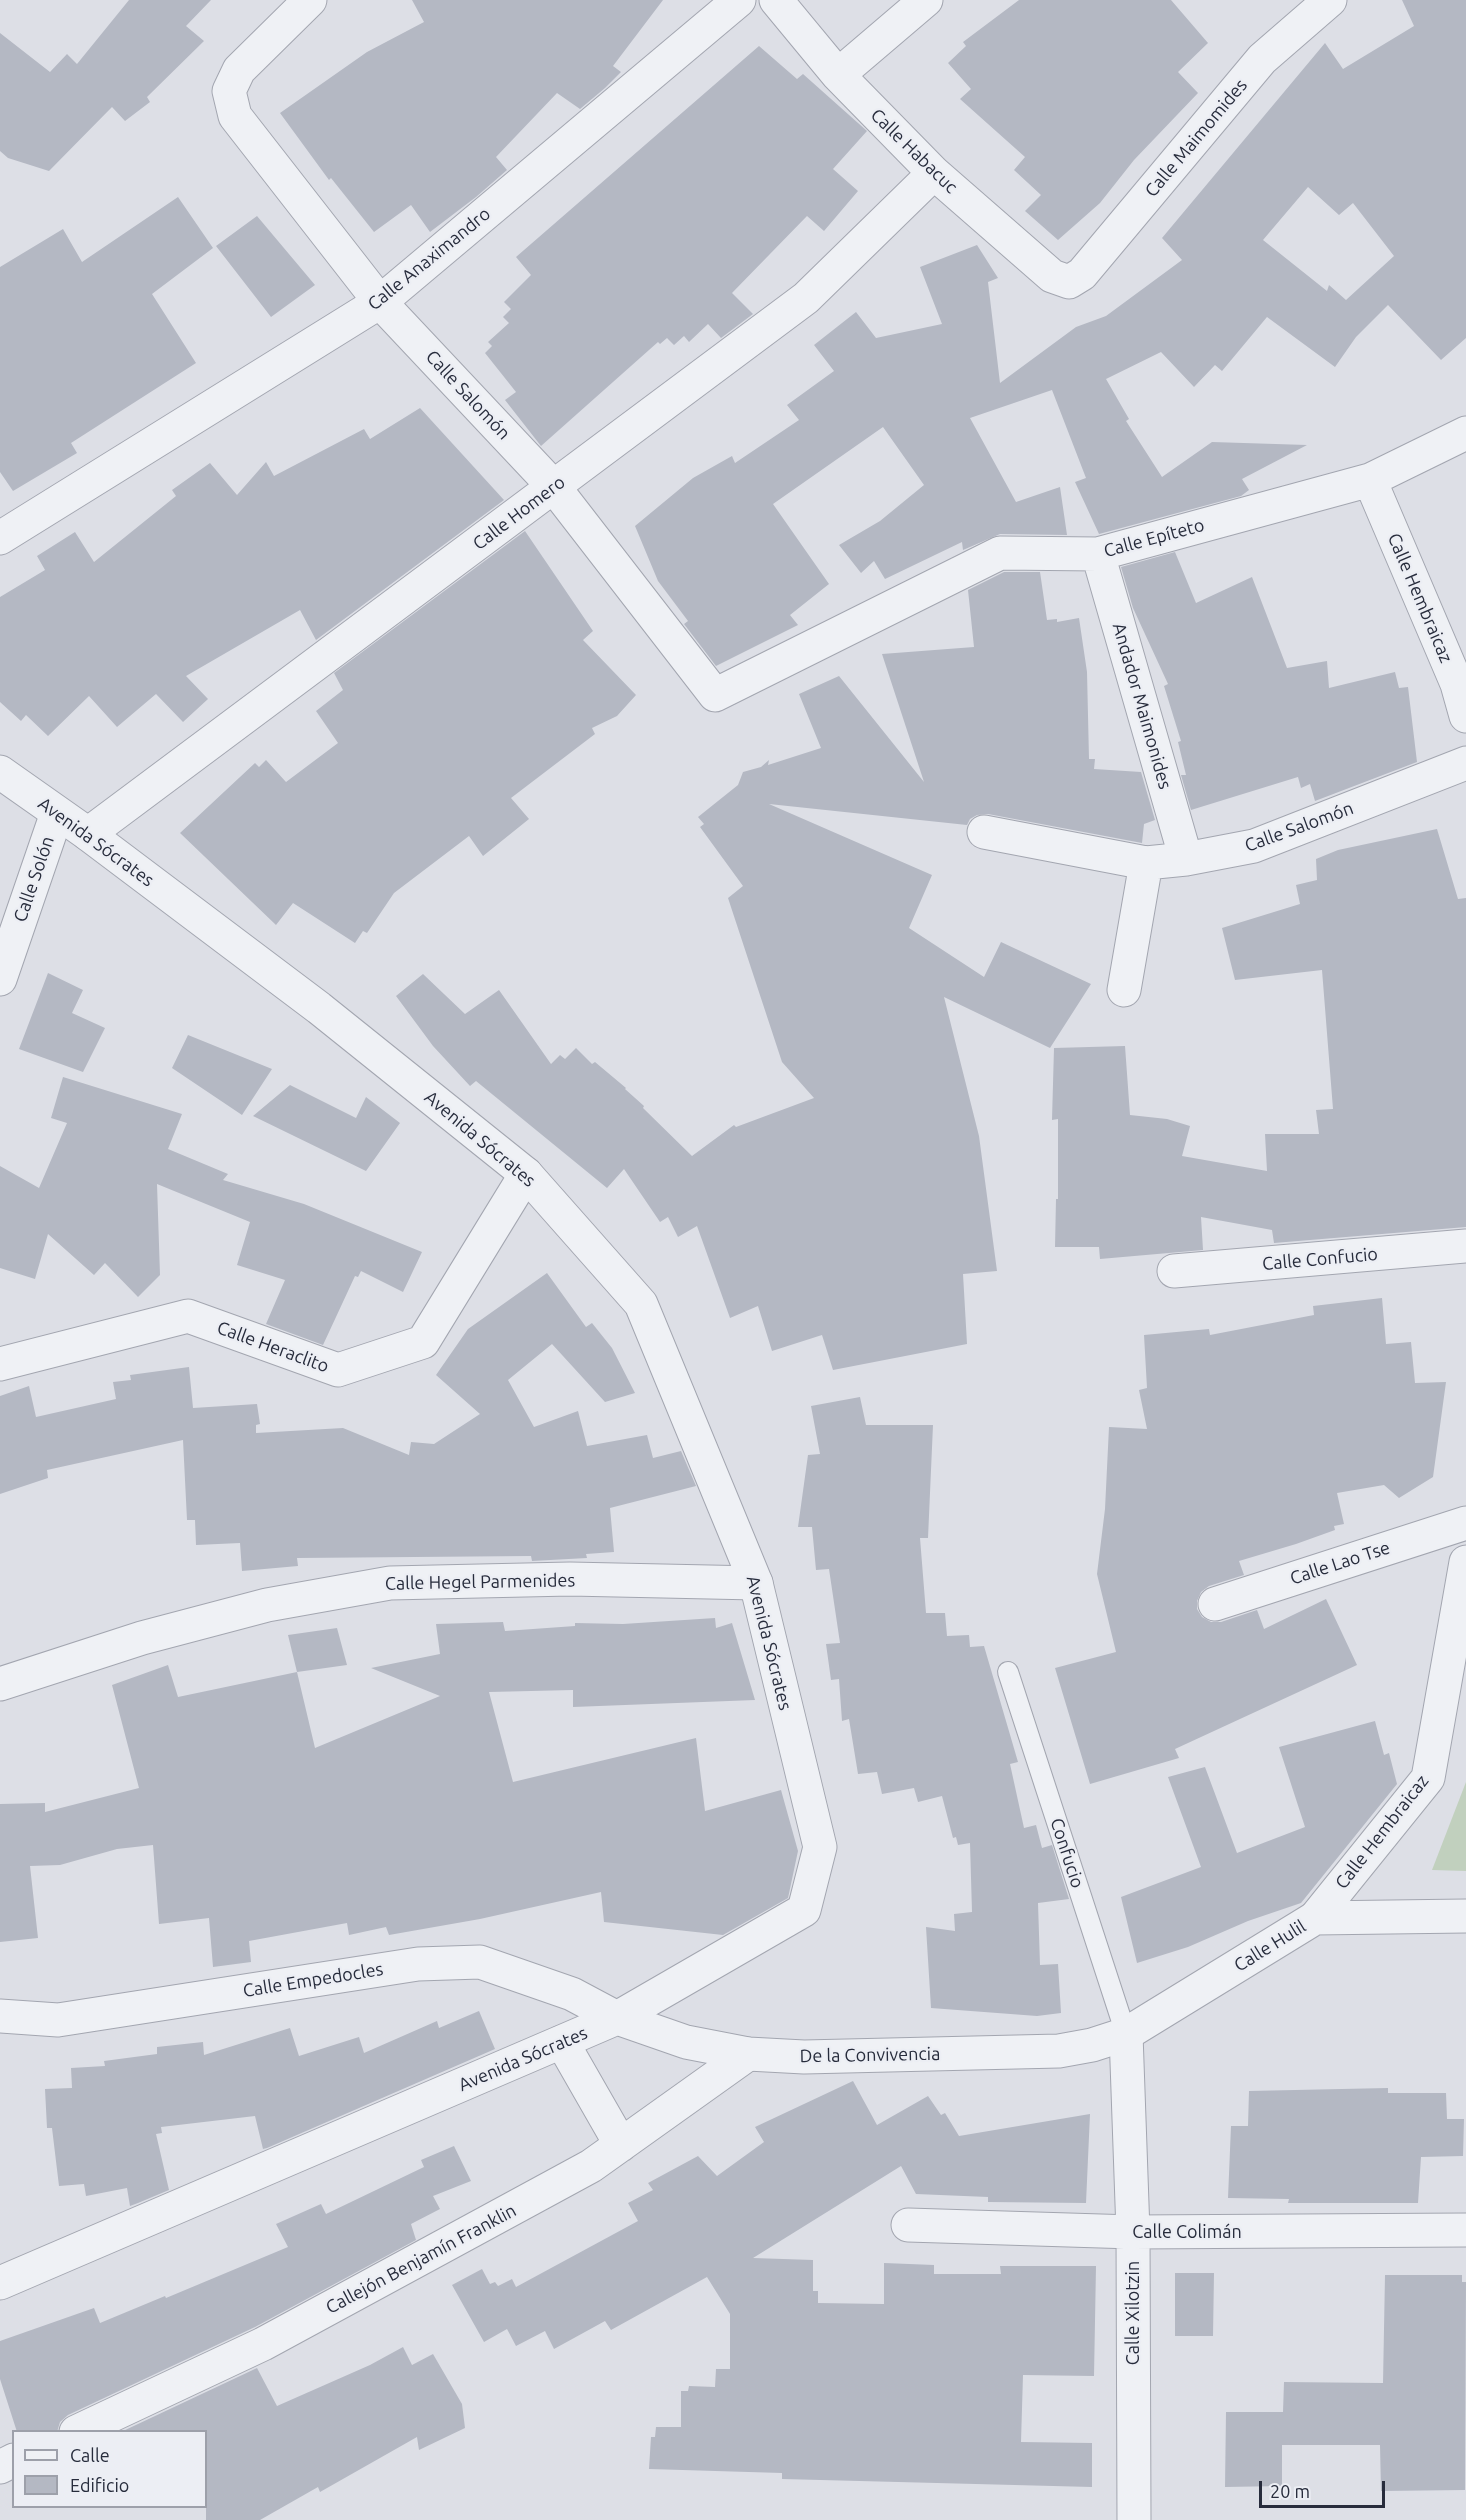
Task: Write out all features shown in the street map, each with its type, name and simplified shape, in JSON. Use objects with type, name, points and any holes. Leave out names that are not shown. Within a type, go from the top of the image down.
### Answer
[{"type":"street","name":"Calle Salomón","points":[[310,0],[239,70],[230,91],[235,116],[380,302],[554,487],[715,695]]},
{"type":"street","name":"Calle Anaximandro","points":[[0,538],[380,302],[739,0]]},
{"type":"street","name":"Calle Habacuc","points":[[776,0],[838,75],[934,173],[1052,276],[1069,282]]},
{"type":"street","points":[[838,75],[926,0]]},
{"type":"street","name":"Calle Maimomides","points":[[1069,282],[1082,274],[1262,59],[1330,0]]},
{"type":"street","name":"Calle Homero","points":[[88,834],[806,298],[934,173]]},
{"type":"street","name":"Calle Epíteto","points":[[715,695],[1000,553],[1098,554],[1370,480],[1466,433]]},
{"type":"street","name":"Calle Hembraicaz","points":[[1370,480],[1457,684],[1466,716]]},
{"type":"street","name":"Andador Maimonides","points":[[1098,554],[1186,859]]},
{"type":"street","name":"Calle Salomón","points":[[984,832],[1146,863],[1186,859],[1254,846],[1466,763]]},
{"type":"street","name":"Avenida Sócrates","points":[[0,772],[88,834],[319,1008],[526,1174],[641,1304],[756,1583],[820,1847],[804,1910],[617,2018],[0,2283]]},
{"type":"street","name":"Calle Solón","points":[[0,979],[57,813]]},
{"type":"street","points":[[1124,990],[1146,863]]},
{"type":"street","name":"Calle Heraclito","points":[[0,1364],[188,1316],[338,1370],[423,1342],[526,1174]]},
{"type":"street","name":"Calle Confucio","points":[[1174,1271],[1466,1246]]},
{"type":"street","name":"Calle Lao Tse","points":[[1215,1604],[1466,1523]]},
{"type":"street","name":"Calle Hembraicaz","points":[[1315,1918],[1428,1778],[1466,1562]]},
{"type":"street","name":"Calle Hegel Parmenides","points":[[0,1684],[142,1638],[267,1605],[390,1582],[570,1579],[756,1583]]},
{"type":"street","name":"Calle Hulil","points":[[1126,2034],[1315,1918],[1466,1916]]},
{"type":"street","name":"Calle Empedocles","points":[[0,2016],[58,2020],[418,1964],[480,1962],[572,1994],[617,2018]]},
{"type":"street","name":"De la Convivencia","points":[[617,2018],[686,2042],[748,2054],[804,2057],[1059,2051],[1092,2045],[1126,2034]]},
{"type":"street","name":"Calle Xilotzin","points":[[1126,2034],[1133,2232],[1134,2520]]},
{"type":"street","points":[[562,2042],[621,2145]]},
{"type":"street","name":"Callejón Benjamín Franklin","points":[[80,2430],[263,2344],[591,2166],[748,2054]]},
{"type":"street","name":"Calle Colimán","points":[[908,2225],[1133,2232],[1466,2230]]},
{"type":"lane","name":"Confucio","points":[[1008,1672],[1126,2034]]},
{"type":"green space","points":[[1466,1782],[1466,1871],[1432,1870]]},
{"type":"building","points":[[129,0],[211,0],[186,26],[204,41],[147,97],[150,102],[125,121],[112,107],[49,171],[8,158],[0,151],[0,33],[50,72],[67,54],[77,64]]},
{"type":"building","points":[[412,0],[663,0],[613,66],[621,72],[580,109],[557,93],[496,157],[507,170],[476,197],[430,232],[411,205],[374,232],[331,178],[329,180],[280,113],[367,52],[424,22]]},
{"type":"building","points":[[1019,0],[1171,0],[1208,43],[1178,72],[1198,93],[1134,160],[1100,203],[1058,240],[1025,211],[1041,195],[1014,170],[1025,157],[960,99],[971,89],[948,63],[966,46],[963,42]]},
{"type":"building","points":[[1402,0],[1466,0],[1466,338],[1441,360],[1388,305],[1356,337],[1335,367],[1267,317],[1222,371],[1215,365],[1194,387],[1161,352],[1106,379],[1129,419],[1126,421],[1162,477],[1212,442],[1307,445],[1242,479],[1249,490],[1241,496],[1099,534],[1075,482],[1086,478],[1052,390],[970,418],[1016,502],[1060,487],[1067,535],[1000,534],[963,550],[962,542],[885,579],[874,561],[861,573],[839,545],[880,521],[924,485],[883,427],[773,504],[829,584],[790,615],[798,625],[716,666],[684,624],[688,621],[658,581],[635,526],[693,478],[732,456],[735,463],[799,420],[787,405],[834,371],[814,345],[856,312],[876,338],[942,324],[920,267],[977,245],[998,278],[988,282],[1000,383],[1076,327],[1106,316],[1182,260],[1162,238],[1325,43],[1343,69],[1414,26]],"holes":[[[1308,187],[1339,215],[1353,203],[1394,256],[1346,300],[1329,285],[1327,291],[1263,240]]]},
{"type":"building","points":[[759,46],[797,79],[803,74],[867,131],[833,169],[858,191],[824,231],[807,216],[732,293],[753,314],[721,338],[708,324],[689,342],[684,336],[674,345],[667,338],[660,344],[658,342],[541,446],[505,400],[516,392],[485,353],[492,346],[488,342],[509,323],[503,317],[511,309],[504,302],[531,275],[516,257]]},
{"type":"building","points":[[178,197],[213,248],[152,294],[196,363],[71,443],[77,453],[13,491],[0,472],[0,267],[63,229],[82,262]]},
{"type":"building","points":[[257,216],[315,285],[271,317],[216,246]]},
{"type":"building","points":[[420,408],[504,500],[316,640],[300,610],[186,676],[208,699],[183,722],[156,694],[117,727],[89,696],[48,736],[26,715],[21,721],[0,702],[0,597],[45,570],[37,556],[75,532],[94,562],[176,496],[172,490],[210,463],[237,495],[266,462],[274,476],[364,429],[370,439]]},
{"type":"building","points":[[525,531],[593,631],[583,640],[636,695],[617,716],[592,728],[595,734],[511,798],[529,819],[483,856],[469,836],[394,893],[367,933],[363,931],[355,943],[293,903],[276,925],[180,833],[255,763],[259,767],[266,760],[286,782],[338,743],[316,711],[343,690],[334,673]]},
{"type":"building","points":[[1175,552],[1196,603],[1252,577],[1287,668],[1327,661],[1329,688],[1395,672],[1399,688],[1408,687],[1417,762],[1315,801],[1310,784],[1301,788],[1298,777],[1191,810],[1181,775],[1186,775],[1178,742],[1181,741],[1164,686],[1168,684],[1133,608],[1121,567]]},
{"type":"building","points":[[1004,572],[1040,572],[1047,620],[1057,619],[1057,622],[1079,618],[1087,672],[1089,759],[1095,759],[1094,769],[1141,772],[1155,820],[1144,824],[1142,843],[988,814],[977,815],[970,819],[967,825],[769,804],[932,875],[909,928],[984,977],[1001,942],[1091,984],[1050,1048],[944,997],[979,1136],[997,1271],[963,1274],[967,1344],[833,1370],[822,1335],[772,1351],[758,1306],[730,1318],[697,1226],[678,1237],[668,1217],[660,1222],[624,1169],[607,1188],[476,1081],[470,1086],[433,1046],[396,996],[423,974],[465,1014],[499,990],[551,1064],[560,1055],[565,1059],[576,1048],[592,1064],[595,1062],[626,1088],[692,1156],[734,1125],[736,1127],[814,1098],[782,1062],[728,898],[743,886],[700,827],[704,824],[698,817],[738,785],[743,772],[761,767],[769,760],[768,765],[821,748],[799,694],[839,676],[924,782],[882,654],[974,647],[968,590]]},
{"type":"building","points":[[1437,829],[1458,899],[1466,898],[1466,1227],[1274,1243],[1272,1230],[1201,1217],[1203,1250],[1100,1259],[1099,1247],[1055,1247],[1056,1199],[1058,1199],[1058,1119],[1052,1120],[1054,1048],[1125,1046],[1130,1115],[1167,1119],[1190,1126],[1182,1156],[1267,1171],[1265,1134],[1319,1134],[1316,1110],[1333,1109],[1322,970],[1235,980],[1222,928],[1300,904],[1296,885],[1317,880],[1316,859],[1338,850]]},
{"type":"building","points":[[48,973],[83,990],[72,1013],[105,1028],[83,1072],[19,1049]]},
{"type":"building","points":[[188,1035],[272,1069],[242,1115],[172,1068]]},
{"type":"building","points":[[63,1077],[182,1114],[168,1149],[228,1174],[223,1180],[304,1204],[422,1252],[403,1292],[361,1271],[358,1277],[355,1276],[323,1345],[266,1324],[285,1280],[237,1265],[250,1222],[157,1184],[160,1275],[138,1297],[105,1263],[94,1275],[48,1234],[35,1279],[0,1268],[0,1166],[39,1188],[67,1123],[51,1118]]},
{"type":"building","points":[[290,1085],[356,1118],[366,1097],[400,1123],[366,1171],[253,1116]]},
{"type":"building","points":[[547,1273],[586,1327],[592,1323],[612,1348],[635,1393],[605,1402],[552,1344],[508,1380],[534,1427],[578,1411],[587,1446],[647,1435],[653,1458],[681,1451],[696,1486],[610,1508],[614,1552],[586,1554],[587,1558],[532,1561],[531,1556],[297,1558],[298,1566],[242,1571],[240,1543],[196,1545],[195,1520],[187,1520],[183,1440],[47,1470],[48,1478],[0,1494],[0,1396],[29,1386],[36,1417],[116,1399],[113,1382],[131,1380],[130,1375],[189,1367],[193,1408],[257,1404],[260,1424],[256,1425],[256,1433],[343,1428],[409,1455],[411,1442],[434,1444],[480,1414],[436,1375],[468,1329]]},
{"type":"building","points":[[1382,1298],[1386,1344],[1411,1342],[1415,1383],[1446,1382],[1433,1477],[1399,1498],[1384,1485],[1337,1493],[1344,1524],[1334,1526],[1335,1530],[1296,1544],[1239,1561],[1244,1575],[1209,1586],[1201,1592],[1197,1601],[1197,1609],[1202,1617],[1211,1622],[1221,1622],[1257,1610],[1264,1629],[1326,1599],[1357,1665],[1175,1749],[1179,1758],[1090,1784],[1055,1668],[1116,1652],[1097,1574],[1105,1509],[1109,1427],[1147,1429],[1139,1390],[1147,1388],[1144,1335],[1209,1329],[1210,1335],[1314,1315],[1313,1306]]},
{"type":"building","points":[[860,1397],[866,1425],[933,1425],[928,1538],[920,1538],[926,1613],[945,1613],[947,1636],[969,1635],[970,1647],[984,1646],[1018,1762],[1010,1764],[1024,1828],[1036,1825],[1042,1848],[1052,1845],[1069,1899],[1038,1903],[1040,1965],[1058,1964],[1061,2013],[1037,2016],[931,2008],[926,1927],[955,1931],[954,1914],[972,1912],[970,1843],[958,1845],[956,1837],[953,1838],[942,1796],[918,1802],[914,1788],[882,1794],[877,1772],[858,1774],[849,1719],[842,1721],[839,1679],[831,1680],[826,1644],[840,1643],[829,1569],[816,1570],[812,1527],[798,1527],[808,1455],[820,1454],[811,1406]]},
{"type":"building","points":[[715,1618],[716,1628],[732,1623],[755,1700],[573,1707],[573,1690],[489,1692],[513,1782],[696,1738],[705,1811],[781,1790],[798,1851],[788,1898],[723,1935],[604,1922],[601,1892],[480,1919],[389,1935],[386,1927],[349,1935],[347,1923],[249,1941],[251,1962],[213,1967],[209,1918],[159,1924],[153,1845],[117,1849],[60,1865],[30,1866],[38,1938],[0,1942],[0,1804],[45,1803],[45,1812],[139,1788],[112,1685],[168,1665],[178,1697],[297,1672],[315,1748],[440,1696],[371,1668],[440,1654],[436,1624],[503,1622],[505,1631],[575,1626],[575,1623],[623,1624]]},
{"type":"building","points":[[337,1628],[347,1665],[297,1672],[288,1635]]},
{"type":"building","points":[[1375,1721],[1384,1755],[1389,1753],[1397,1784],[1301,1903],[1248,1921],[1188,1947],[1137,1963],[1121,1897],[1201,1867],[1168,1777],[1205,1767],[1237,1853],[1305,1827],[1279,1747]]},
{"type":"building","points":[[479,2011],[495,2049],[267,2148],[263,2149],[255,2116],[161,2127],[162,2133],[156,2134],[169,2190],[138,2203],[130,2206],[127,2188],[86,2196],[84,2184],[59,2186],[52,2128],[47,2128],[45,2089],[72,2088],[71,2068],[105,2066],[104,2061],[157,2054],[157,2047],[203,2042],[204,2055],[290,2028],[299,2056],[359,2037],[364,2053],[437,2021],[439,2028]]},
{"type":"building","points":[[853,2081],[877,2125],[928,2096],[941,2115],[945,2113],[959,2136],[1090,2114],[1086,2203],[988,2202],[988,2197],[916,2194],[901,2166],[753,2258],[813,2260],[813,2291],[818,2291],[818,2303],[884,2304],[884,2263],[934,2265],[934,2274],[1001,2274],[1000,2266],[1096,2266],[1094,2376],[1023,2375],[1021,2442],[1092,2443],[1092,2487],[782,2479],[782,2473],[649,2469],[651,2437],[655,2437],[656,2427],[681,2427],[681,2391],[688,2391],[689,2386],[715,2387],[716,2369],[730,2369],[730,2314],[707,2277],[611,2330],[605,2321],[554,2349],[545,2331],[516,2346],[507,2329],[484,2342],[452,2285],[482,2269],[490,2284],[495,2282],[498,2286],[512,2279],[516,2287],[638,2221],[628,2203],[653,2190],[648,2183],[698,2156],[717,2176],[764,2142],[755,2127]]},
{"type":"building","points":[[1388,2088],[1388,2093],[1446,2093],[1447,2119],[1464,2119],[1463,2156],[1421,2157],[1418,2203],[1288,2203],[1289,2199],[1228,2198],[1231,2126],[1248,2126],[1249,2091]]},
{"type":"building","points":[[454,2146],[471,2181],[433,2196],[440,2209],[411,2224],[416,2240],[255,2327],[68,2415],[60,2422],[58,2430],[16,2430],[0,2379],[0,2341],[94,2308],[100,2323],[288,2247],[276,2224],[321,2204],[326,2214],[424,2167],[421,2160]]},
{"type":"building","points":[[1175,2273],[1214,2273],[1213,2336],[1175,2336]]},
{"type":"building","points":[[1385,2275],[1462,2275],[1462,2282],[1466,2282],[1465,2490],[1381,2491],[1380,2445],[1282,2445],[1282,2486],[1225,2487],[1226,2412],[1283,2412],[1284,2382],[1383,2383]]},
{"type":"building","points":[[403,2347],[412,2365],[433,2354],[462,2404],[465,2428],[419,2450],[417,2437],[320,2492],[318,2487],[260,2520],[206,2520],[207,2430],[125,2430],[257,2368],[277,2406],[370,2365]]}]
